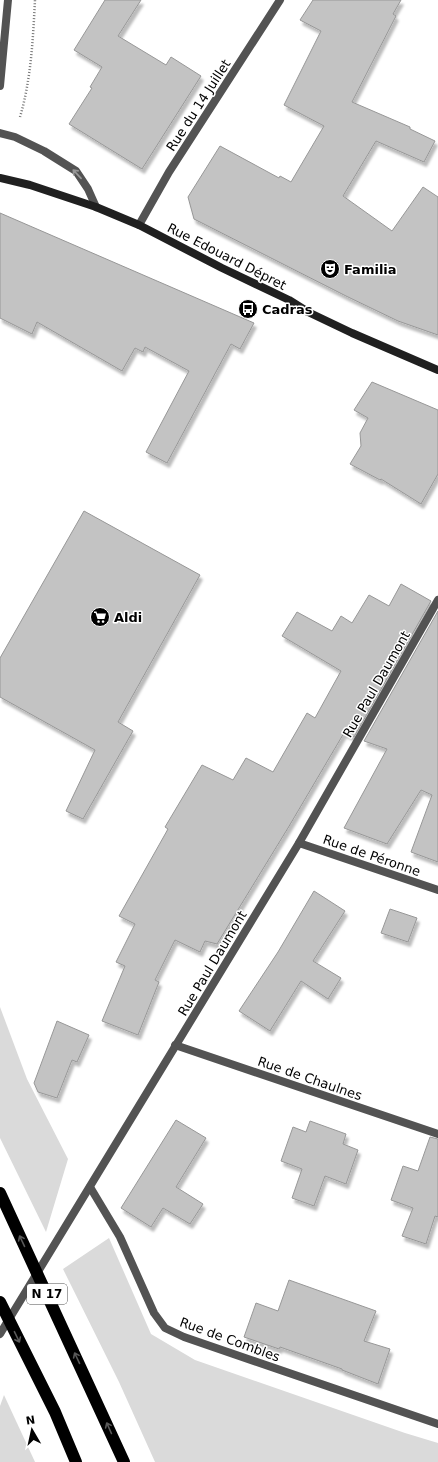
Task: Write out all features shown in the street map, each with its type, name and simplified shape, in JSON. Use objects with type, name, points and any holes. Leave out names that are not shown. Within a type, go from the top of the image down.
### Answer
[{"type":"highway","name":"N 17","points":[[0,1193],[94,1394],[124,1462]]},
{"type":"highway","points":[[0,1302],[55,1412],[76,1462]]},
{"type":"street","points":[[0,86],[8,0]]},
{"type":"street","name":"Rue du 14 Juillet","points":[[139,225],[170,172],[280,0]]},
{"type":"street","points":[[0,133],[15,137],[44,151],[76,171],[88,189],[96,207]]},
{"type":"street","name":"Rue Edouard Dépret","points":[[0,178],[30,185],[96,207],[139,225],[288,300],[308,312],[438,370]]},
{"type":"street","name":"Rue Paul Daumont","points":[[0,1334],[299,843],[438,600]]},
{"type":"street","name":"Rue de Péronne","points":[[299,843],[438,890]]},
{"type":"street","name":"Rue de Chaulnes","points":[[175,1045],[438,1134]]},
{"type":"street","name":"Rue de Combles","points":[[90,1187],[120,1237],[154,1313],[165,1328],[184,1337],[438,1424]]},
{"type":"path","points":[[15,137],[28,80],[33,38],[35,0]]},
{"type":"shaded area","points":[[0,1007],[27,1079],[68,1159],[46,1232],[0,1138]]},
{"type":"shaded area","points":[[109,1238],[151,1334],[195,1360],[405,1433],[438,1443],[438,1462],[155,1462],[119,1382],[63,1269]]},
{"type":"shaded area","points":[[4,1395],[35,1462],[0,1462],[0,1406]]},
{"type":"building","points":[[105,0],[141,0],[118,36],[166,65],[171,57],[201,76],[142,169],[69,124],[92,88],[90,87],[102,67],[74,50]]},
{"type":"building","points":[[313,0],[401,0],[393,14],[396,16],[352,102],[410,127],[410,129],[435,141],[424,162],[376,141],[343,196],[392,231],[423,187],[438,197],[438,335],[398,321],[194,219],[188,197],[220,146],[279,178],[280,176],[291,182],[324,126],[284,105],[321,31],[300,20]]},
{"type":"building","points":[[0,213],[254,323],[240,349],[231,344],[167,463],[146,452],[189,371],[145,347],[143,352],[135,348],[122,371],[37,322],[32,334],[0,318]]},
{"type":"building","points":[[372,382],[438,410],[438,474],[421,504],[381,479],[380,480],[350,464],[361,446],[360,433],[368,418],[354,410]]},
{"type":"building","name":"Aldi","points":[[84,511],[200,575],[118,722],[133,731],[83,819],[66,811],[95,750],[0,697],[0,658]]},
{"type":"building","points":[[401,584],[431,601],[354,737],[344,733],[217,944],[205,941],[200,952],[175,940],[155,980],[159,982],[138,1035],[102,1021],[125,966],[116,962],[135,924],[119,916],[168,829],[165,827],[202,765],[233,780],[246,758],[273,772],[307,713],[315,718],[341,671],[282,636],[297,612],[332,631],[341,616],[352,623],[369,595],[389,606]]},
{"type":"building","points":[[438,611],[438,862],[411,852],[432,795],[421,790],[387,844],[344,828],[387,749],[364,741]]},
{"type":"building","points":[[314,891],[345,911],[313,961],[341,978],[328,999],[301,981],[270,1031],[239,1011],[278,952]]},
{"type":"building","points":[[390,909],[417,918],[408,942],[381,933]]},
{"type":"building","points":[[57,1021],[89,1035],[77,1062],[72,1060],[57,1098],[38,1092],[34,1083]]},
{"type":"building","points":[[176,1120],[206,1138],[176,1187],[203,1204],[190,1224],[163,1208],[151,1227],[121,1208]]},
{"type":"building","points":[[310,1121],[346,1134],[343,1144],[358,1150],[346,1184],[325,1176],[314,1206],[292,1198],[302,1169],[281,1161],[293,1127],[306,1132]]},
{"type":"building","points":[[430,1137],[438,1139],[438,1217],[435,1216],[426,1244],[402,1236],[413,1208],[391,1200],[403,1166],[418,1171]]},
{"type":"building","points":[[289,1280],[376,1311],[364,1341],[390,1349],[378,1384],[342,1369],[280,1347],[279,1349],[244,1337],[256,1303],[278,1311]]},
{"type":"place","name":"Familia","points":[[330,269]]},
{"type":"place","name":"Cadras","points":[[248,309]]},
{"type":"place","name":"Aldi","points":[[100,617]]}]
